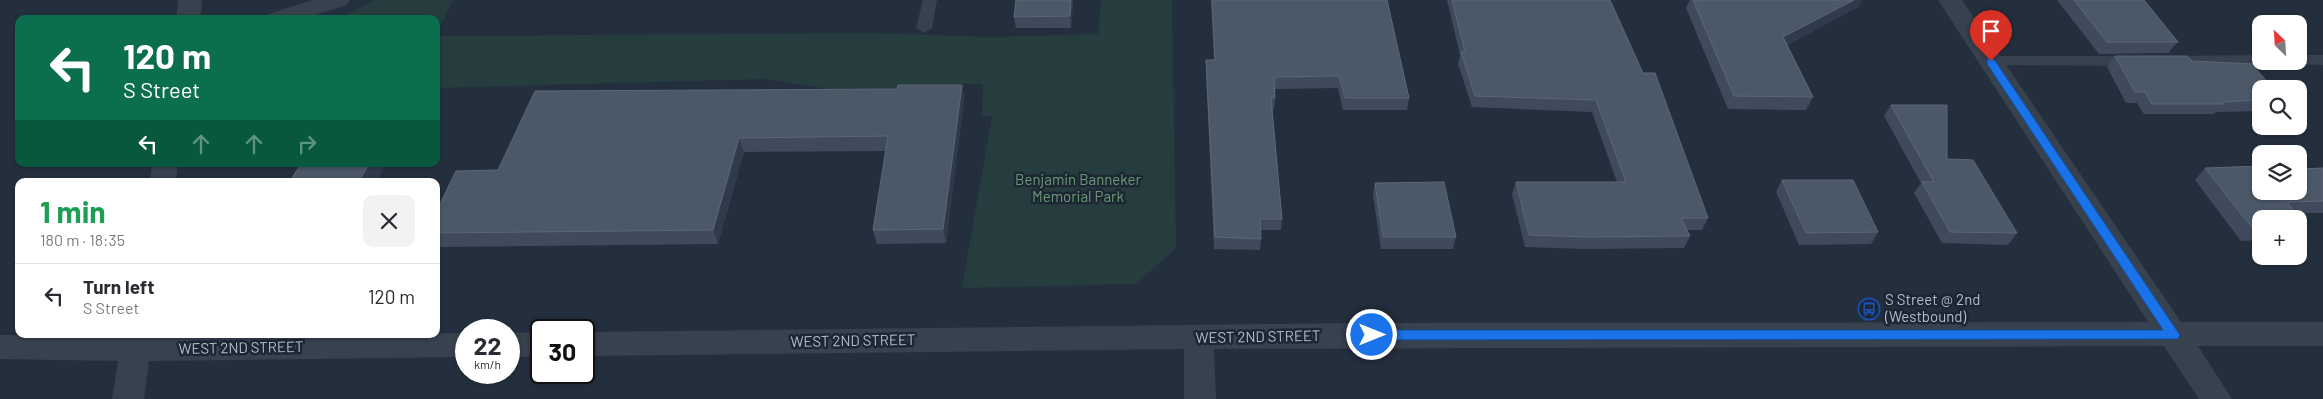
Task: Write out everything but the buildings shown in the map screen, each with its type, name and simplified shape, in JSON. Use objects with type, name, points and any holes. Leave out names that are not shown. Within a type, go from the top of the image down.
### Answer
[{"type":"street","points":[[188,15],[190,0]]},
{"type":"street","points":[[290,15],[338,0]]},
{"type":"street","points":[[1950,0],[2216,399]]},
{"type":"street","name":"WEST 2ND STREET","points":[[595,344],[1353,335],[2323,334]]},
{"type":"street","points":[[1199,338],[1200,399]]},
{"type":"street","points":[[128,399],[137,341]]},
{"type":"street","name":"WEST 2ND STREET","points":[[0,347],[137,341],[455,345]]},
{"type":"lane","points":[[924,28],[930,0]]},
{"type":"lane","points":[[1991,61],[2252,60]]},
{"type":"lane","points":[[2308,60],[2323,60]]},
{"type":"green space","points":[[375,0],[453,0],[440,27],[440,15],[345,15]]},
{"type":"green space","name":"Benjamin Banneker Memorial Park","points":[[1101,0],[1172,0],[1176,248],[1136,284],[962,288],[992,116],[982,115],[983,84],[951,84],[880,97],[766,79],[440,88],[440,36],[870,33],[991,37],[1098,34]]},
{"type":"place","name":"S Street @ 2nd (Westbound)","points":[[1869,309]]},
{"type":"route","points":[[1372,335],[2174,335],[1991,61]]}]
